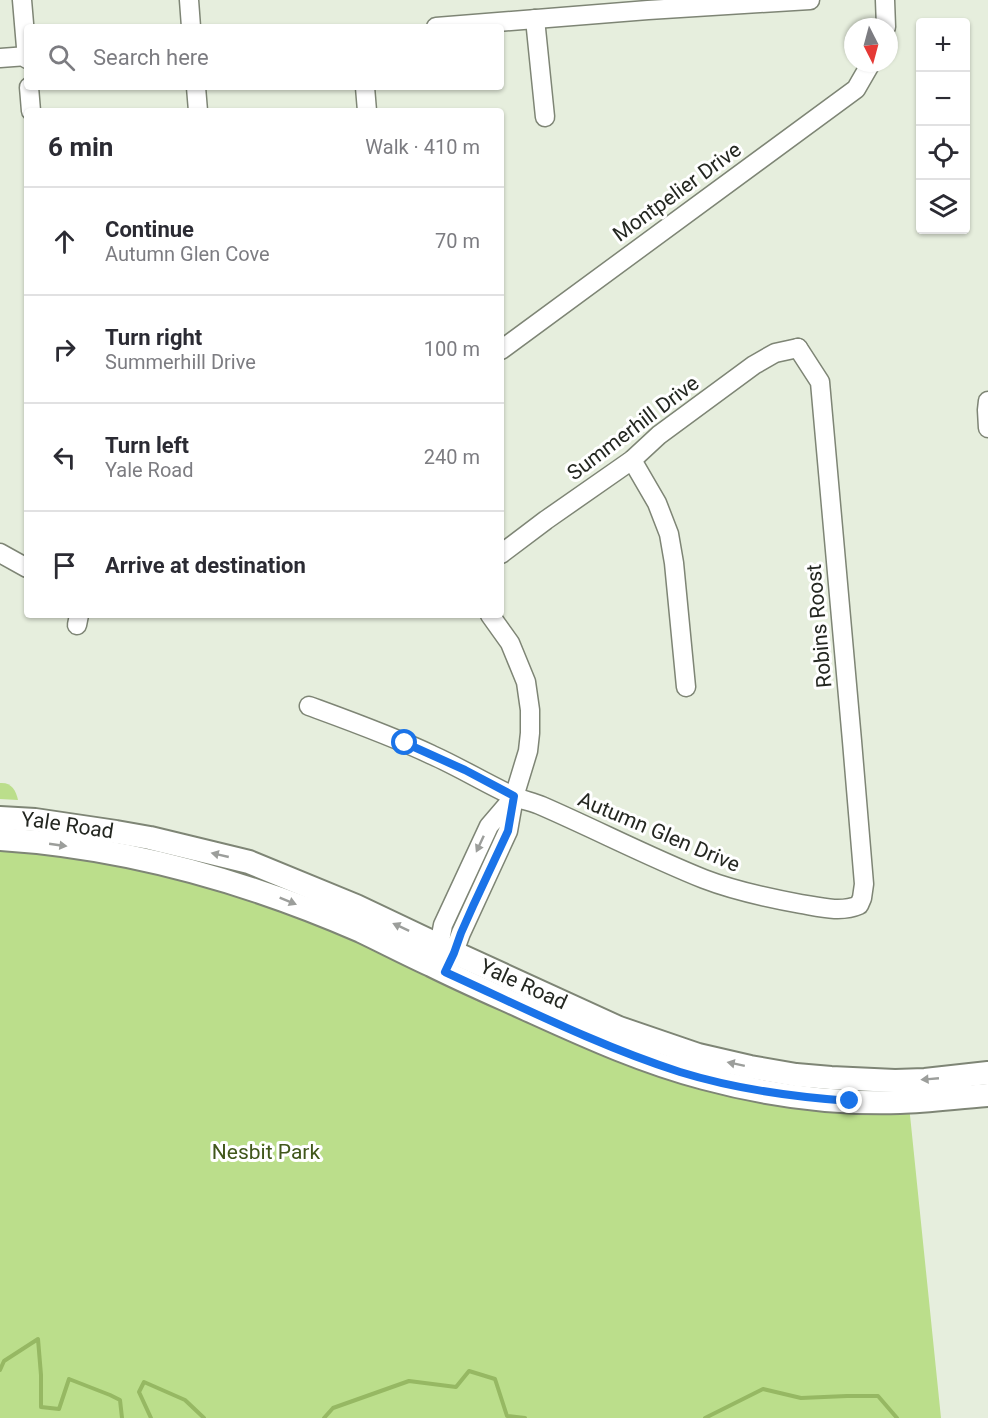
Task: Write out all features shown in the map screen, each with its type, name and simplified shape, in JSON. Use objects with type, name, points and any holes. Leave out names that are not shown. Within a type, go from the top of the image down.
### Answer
[{"type":"main road","name":"Yale Road","points":[[0,818],[35,820],[116,832],[249,862],[356,906],[442,959],[596,1041],[679,1071],[730,1084],[791,1095],[850,1101],[900,1102],[988,1095]]},
{"type":"main road","name":"Yale Road","points":[[0,839],[105,852],[194,871],[239,884],[283,899],[361,932],[442,959],[619,1028],[667,1045],[721,1060],[796,1075],[866,1080],[925,1080],[988,1074]]},
{"type":"street","points":[[22,0],[24,24]]},
{"type":"street","points":[[189,0],[191,24]]},
{"type":"street","points":[[473,24],[648,5],[810,0]]},
{"type":"street","points":[[885,0],[886,18]]},
{"type":"street","points":[[535,19],[545,117]]},
{"type":"street","points":[[0,58],[24,58]]},
{"type":"street","name":"Montpelier Drive","points":[[504,348],[856,89],[866,72]]},
{"type":"street","points":[[29,90],[31,108]]},
{"type":"street","points":[[196,90],[198,108]]},
{"type":"street","points":[[365,90],[367,108]]},
{"type":"street","name":"Summerhill Drive","points":[[504,552],[632,460],[659,435],[754,365],[803,341]]},
{"type":"street","name":"Robins Roost","points":[[803,341],[820,382],[864,884],[859,905]]},
{"type":"street","points":[[988,401],[988,428]]},
{"type":"street","points":[[632,460],[657,503],[669,534],[686,687]]},
{"type":"street","points":[[0,553],[24,566]]},
{"type":"street","points":[[442,959],[461,933],[508,831],[514,796],[528,751],[531,724],[526,682],[510,643],[492,618]]},
{"type":"street","name":"Autumn Glen Drive","points":[[309,706],[388,735],[465,770],[514,796],[727,887],[810,906],[850,909],[859,905]]},
{"type":"green space","points":[[0,783],[12,787],[18,800],[0,799]]},
{"type":"green space","name":"Nesbit Park","points":[[0,814],[159,836],[642,1034],[731,1060],[906,1076],[941,1418],[0,1418]]},
{"type":"waterway","points":[[0,1370],[4,1361],[38,1339],[41,1407],[59,1409],[69,1379],[120,1400],[122,1418]]},
{"type":"waterway","points":[[324,1418],[333,1408],[409,1381],[456,1387],[469,1371],[495,1379],[507,1416],[525,1418]]},
{"type":"waterway","points":[[151,1418],[139,1392],[144,1382],[185,1400],[204,1418]]},
{"type":"waterway","points":[[705,1418],[763,1389],[801,1398],[878,1396],[897,1418]]},
{"type":"route","points":[[405,743],[465,770],[514,796],[508,831],[445,972],[596,1041],[679,1071],[762,1091],[850,1101]]}]
